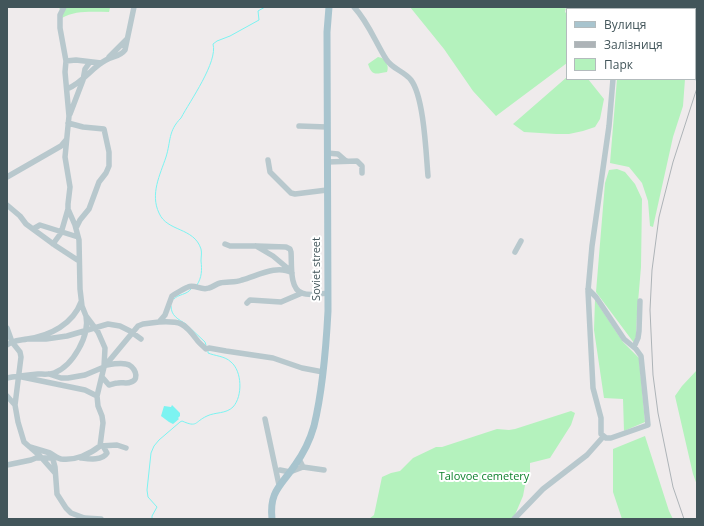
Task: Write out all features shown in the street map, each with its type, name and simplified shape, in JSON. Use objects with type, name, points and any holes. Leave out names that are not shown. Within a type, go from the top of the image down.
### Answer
[{"type":"main road","name":"Soviet street","points":[[272,519],[271,508],[273,498],[279,485],[307,446],[314,427],[323,372],[327,335],[328,293],[327,32],[331,8]]},
{"type":"street","points":[[53,244],[61,232],[68,210],[70,187],[65,157],[69,116],[65,72],[66,61],[60,28],[60,15],[64,7]]},
{"type":"street","points":[[67,89],[83,80],[127,39],[133,18],[134,7]]},
{"type":"street","points":[[354,7],[366,22],[389,64],[409,78],[414,86],[420,104],[428,176]]},
{"type":"street","points":[[66,61],[76,60],[104,62]]},
{"type":"street","points":[[69,116],[83,80],[84,69],[90,62]]},
{"type":"street","points":[[603,437],[601,434],[601,418],[592,388],[588,289],[593,240],[609,126],[613,80]]},
{"type":"street","points":[[68,123],[83,127],[104,129],[109,152],[109,166],[106,173],[99,182],[88,209],[76,228]]},
{"type":"street","points":[[299,126],[327,126]]},
{"type":"street","points":[[7,177],[62,144],[66,140]]},
{"type":"street","points":[[327,153],[338,154],[346,162]]},
{"type":"street","points":[[268,160],[270,172],[292,193],[295,194],[327,190]]},
{"type":"street","points":[[327,162],[357,162],[362,166],[362,173]]},
{"type":"street","points":[[7,205],[33,230],[79,261]]},
{"type":"street","points":[[7,378],[49,374],[60,370],[75,354],[86,331],[86,316],[81,302],[78,237],[76,228],[68,210]]},
{"type":"street","points":[[33,230],[40,225],[61,232],[70,233],[78,237]]},
{"type":"street","points":[[516,252],[520,241]]},
{"type":"street","points":[[225,244],[230,246],[286,247],[290,250],[294,285],[297,290],[302,293]]},
{"type":"street","points":[[254,246],[273,256],[292,273]]},
{"type":"street","points":[[158,322],[165,315],[169,299],[186,288],[196,287],[203,290],[208,289],[220,283],[241,281],[259,273],[282,270],[292,273]]},
{"type":"street","points":[[588,289],[596,297],[624,339],[639,352],[642,360],[648,425],[611,438],[603,437]]},
{"type":"street","points":[[247,303],[250,300],[281,302],[302,293],[328,293]]},
{"type":"street","points":[[634,347],[639,331],[640,301]]},
{"type":"street","points":[[28,339],[46,333],[65,324],[75,314],[81,302]]},
{"type":"street","points":[[86,316],[96,328],[103,341],[106,366]]},
{"type":"street","points":[[7,465],[41,457],[102,458],[106,456],[107,453],[102,446],[102,416],[98,406],[98,396],[102,377],[106,366],[138,326],[143,324],[158,322],[179,323],[184,325],[192,332],[197,340],[207,349],[273,358],[302,368],[323,372]]},
{"type":"street","points":[[10,343],[28,339],[56,338],[108,324],[120,326],[141,338]]},
{"type":"street","points":[[7,328],[10,343],[20,352],[21,357],[15,405],[24,442],[55,472]]},
{"type":"street","points":[[49,374],[61,378],[68,378],[85,375],[106,366],[126,364],[134,370],[136,375],[135,379],[131,382],[119,382],[109,385],[102,377]]},
{"type":"street","points":[[19,376],[85,390],[98,396]]},
{"type":"street","points":[[7,396],[15,405]]},
{"type":"street","points":[[265,420],[278,472],[279,485]]},
{"type":"street","points":[[514,519],[543,489],[587,455],[603,437]]},
{"type":"street","points":[[77,458],[102,446],[117,445],[126,448]]},
{"type":"street","points":[[30,447],[55,457],[58,464],[55,472]]},
{"type":"street","points":[[55,457],[57,494],[66,508],[77,516],[101,519]]},
{"type":"street","points":[[299,459],[303,467]]},
{"type":"street","points":[[278,472],[288,474],[303,467],[324,470]]},
{"type":"street","points":[[78,519],[87,518]]},
{"type":"green space","points":[[58,7],[110,8],[109,12],[79,13],[67,15],[62,18],[61,10]]},
{"type":"green space","points":[[410,7],[566,7],[566,64],[496,116],[473,91],[444,49]]},
{"type":"green space","points":[[378,57],[382,58],[388,66],[387,72],[377,74],[371,71],[368,64]]},
{"type":"green space","points":[[566,78],[566,80],[589,80],[604,99],[600,119],[595,127],[583,131],[569,134],[524,132],[513,124]]},
{"type":"green space","points":[[617,80],[685,80],[683,106],[673,137],[653,227],[650,226],[648,201],[642,183],[629,167],[610,163]]},
{"type":"green space","points":[[617,169],[625,172],[635,184],[642,199],[641,267],[636,336],[634,343],[596,292],[605,183],[609,170]]},
{"type":"green space","points":[[595,300],[623,342],[639,358],[645,422],[624,431],[623,399],[604,398],[594,330]]},
{"type":"green space","points":[[697,370],[697,485],[693,474],[675,396]]},
{"type":"green space","name":"Talovoe cemetery","points":[[571,411],[575,413],[571,425],[550,458],[530,463],[530,475],[526,480],[523,496],[514,517],[508,519],[369,519],[374,515],[382,477],[400,471],[413,458],[436,447],[442,447],[497,429],[515,429]]},
{"type":"green space","points":[[645,436],[669,511],[673,519],[622,519],[613,492],[613,449]]},
{"type":"water","points":[[172,405],[180,413],[179,419],[173,424],[161,416],[164,406],[171,407]]},
{"type":"waterway","points":[[197,285],[200,279],[202,267],[201,249],[198,242],[193,237],[168,224],[163,219],[156,206],[155,199],[157,185],[172,132],[207,71],[211,61],[213,44],[259,20],[258,11],[265,7]]},
{"type":"waterway","points":[[174,299],[191,289]]},
{"type":"waterway","points":[[171,306],[174,315],[186,324]]},
{"type":"waterway","points":[[188,326],[205,342],[206,345]]},
{"type":"waterway","points":[[152,519],[157,507],[148,497],[147,490],[151,453],[154,446],[180,422],[182,421],[194,424],[210,415],[227,411],[233,407],[238,397],[240,384],[235,366],[226,358],[208,353],[208,350]]},
{"type":"railway","points":[[684,519],[673,487],[658,413],[653,375],[650,310],[652,270],[659,217],[673,162],[697,88]]}]
